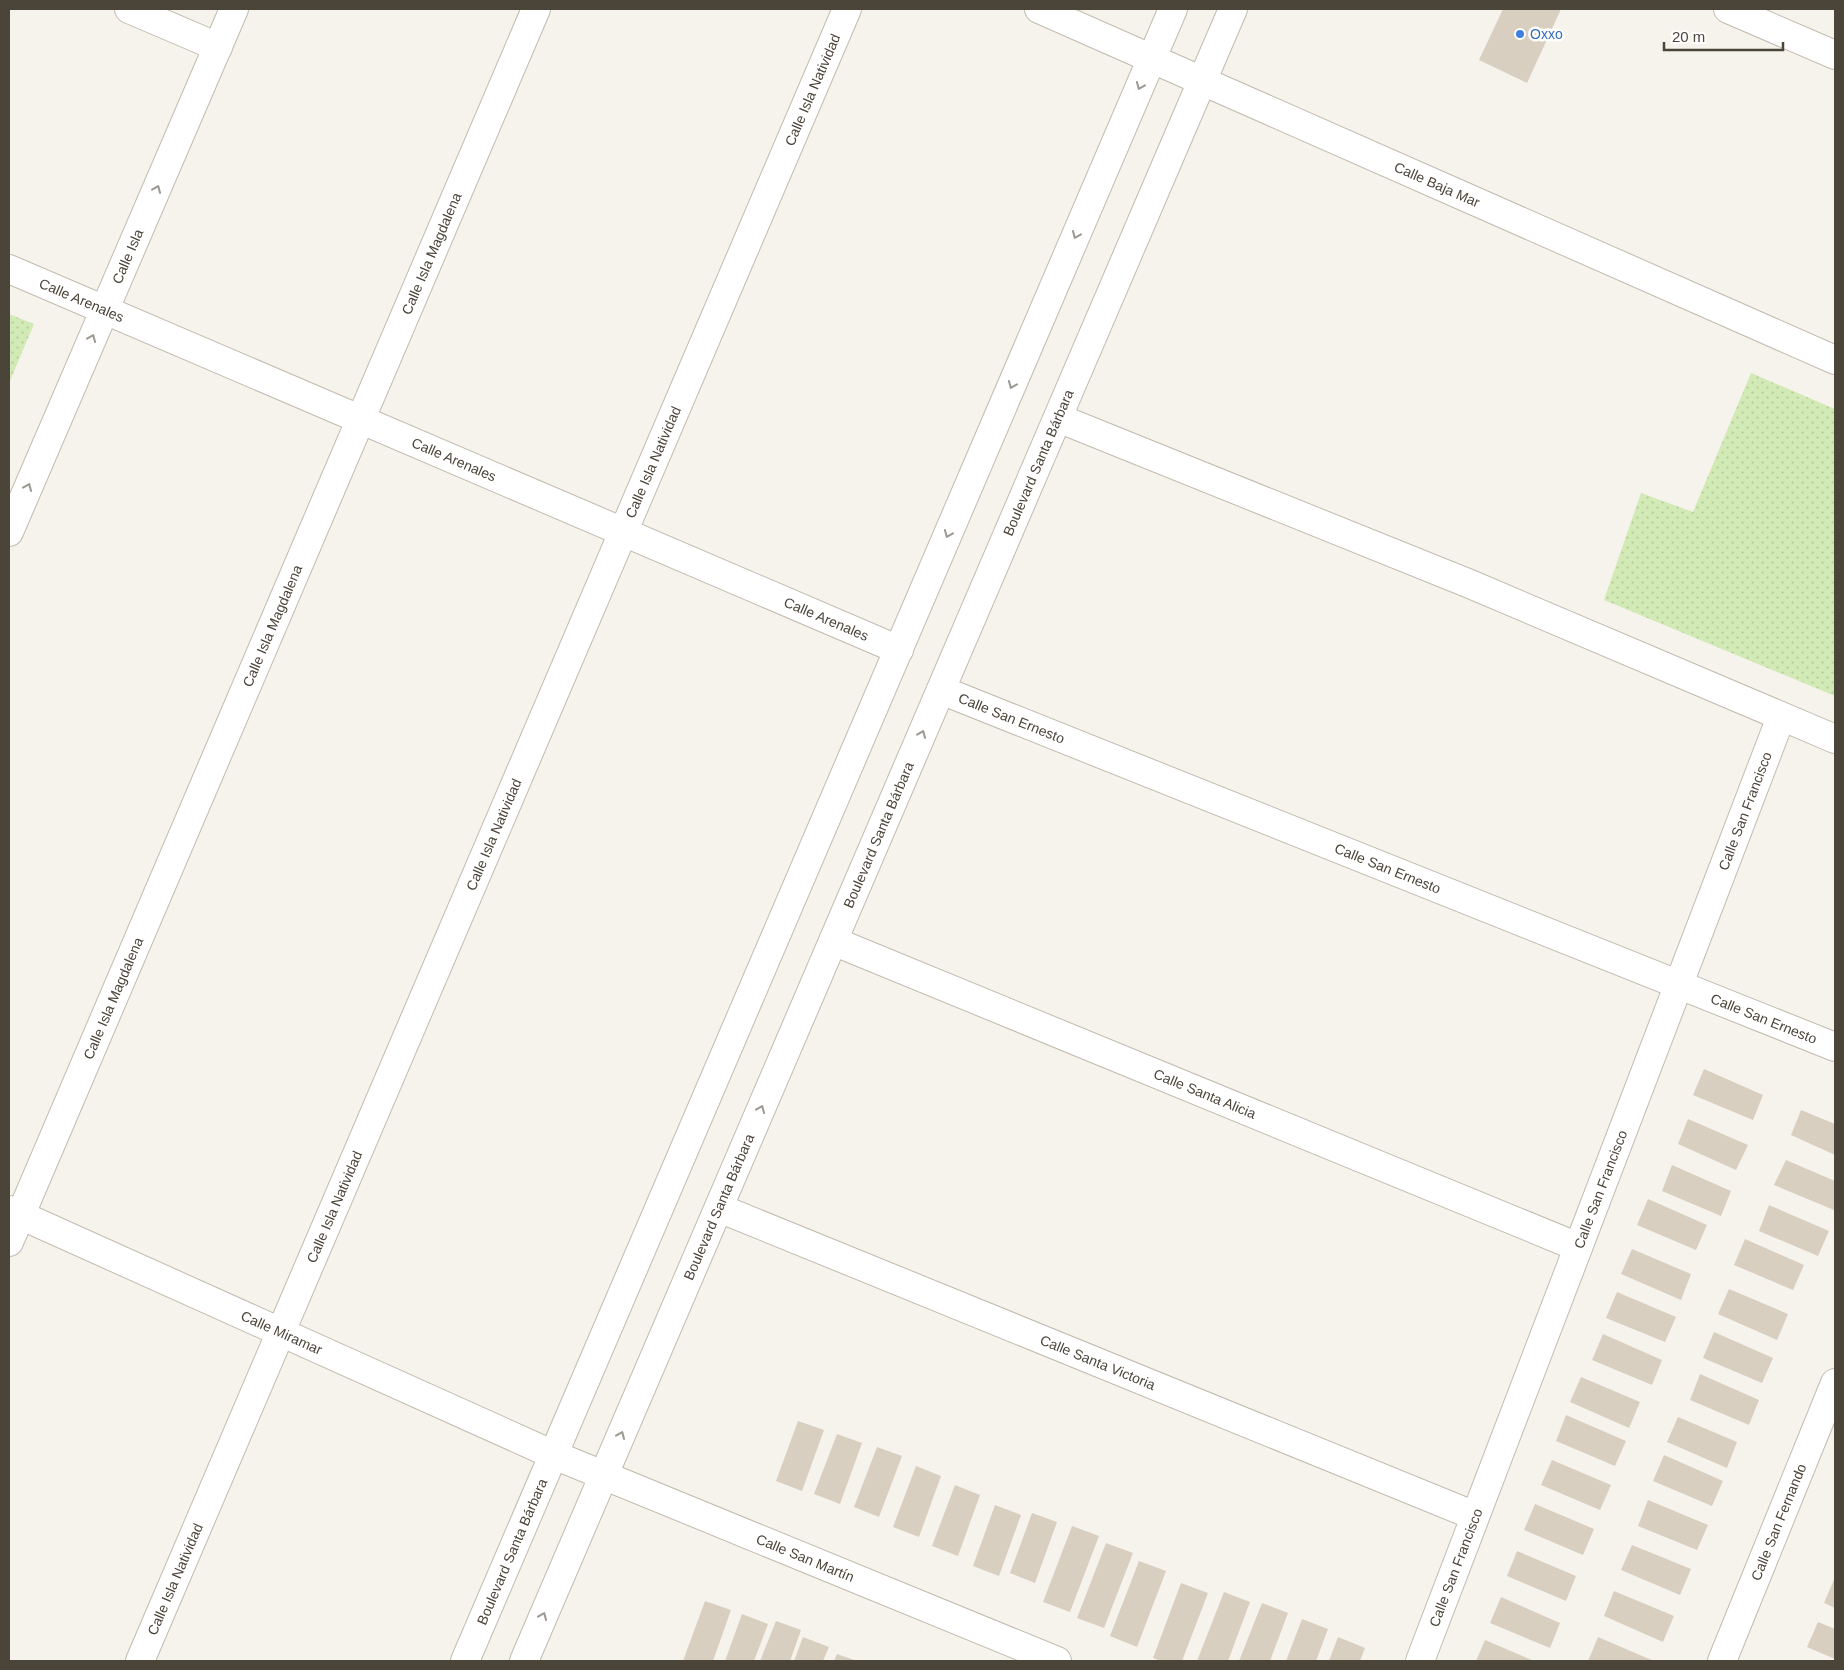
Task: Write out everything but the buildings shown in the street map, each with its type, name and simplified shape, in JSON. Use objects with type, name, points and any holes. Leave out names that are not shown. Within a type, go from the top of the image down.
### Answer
[{"type":"street","points":[[129,9],[218,47]]},
{"type":"street","name":"Calle Isla","points":[[9,532],[234,9]]},
{"type":"street","name":"Calle Isla Magdalena","points":[[9,1242],[15,1212],[360,420],[536,9]]},
{"type":"street","name":"Calle Isla Natividad","points":[[140,1661],[847,9]]},
{"type":"street","name":"Calle Baja Mar","points":[[1039,9],[1835,360]]},
{"type":"street","name":"Boulevard Santa Bárbara","points":[[465,1661],[1173,9]]},
{"type":"street","name":"Boulevard Santa Bárbara","points":[[524,1661],[1233,9]]},
{"type":"street","points":[[1728,9],[1835,55]]},
{"type":"street","name":"Calle Arenales","points":[[9,269],[899,650]]},
{"type":"street","points":[[1058,418],[1470,584],[1835,740]]},
{"type":"street","name":"Calle San Ernesto","points":[[941,690],[1835,1047]]},
{"type":"street","name":"Calle San Francisco","points":[[1420,1661],[1781,717]]},
{"type":"street","name":"Calle Santa Alicia","points":[[833,941],[1578,1247]]},
{"type":"street","name":"Calle Santa Victoria","points":[[719,1208],[1475,1516]]},
{"type":"street","name":"Calle Miramar","points":[[15,1212],[554,1455]]},
{"type":"street","name":"Calle San Fernando","points":[[1722,1661],[1835,1383]]},
{"type":"street","name":"Calle San Martín","points":[[554,1455],[1057,1661]]},
{"type":"green space","points":[[9,314],[34,324],[9,383]]},
{"type":"green space","points":[[1751,373],[1835,409],[1835,696],[1604,600],[1641,493],[1693,512]]},
{"type":"place","name":"Oxxo","points":[[1520,34]]}]
